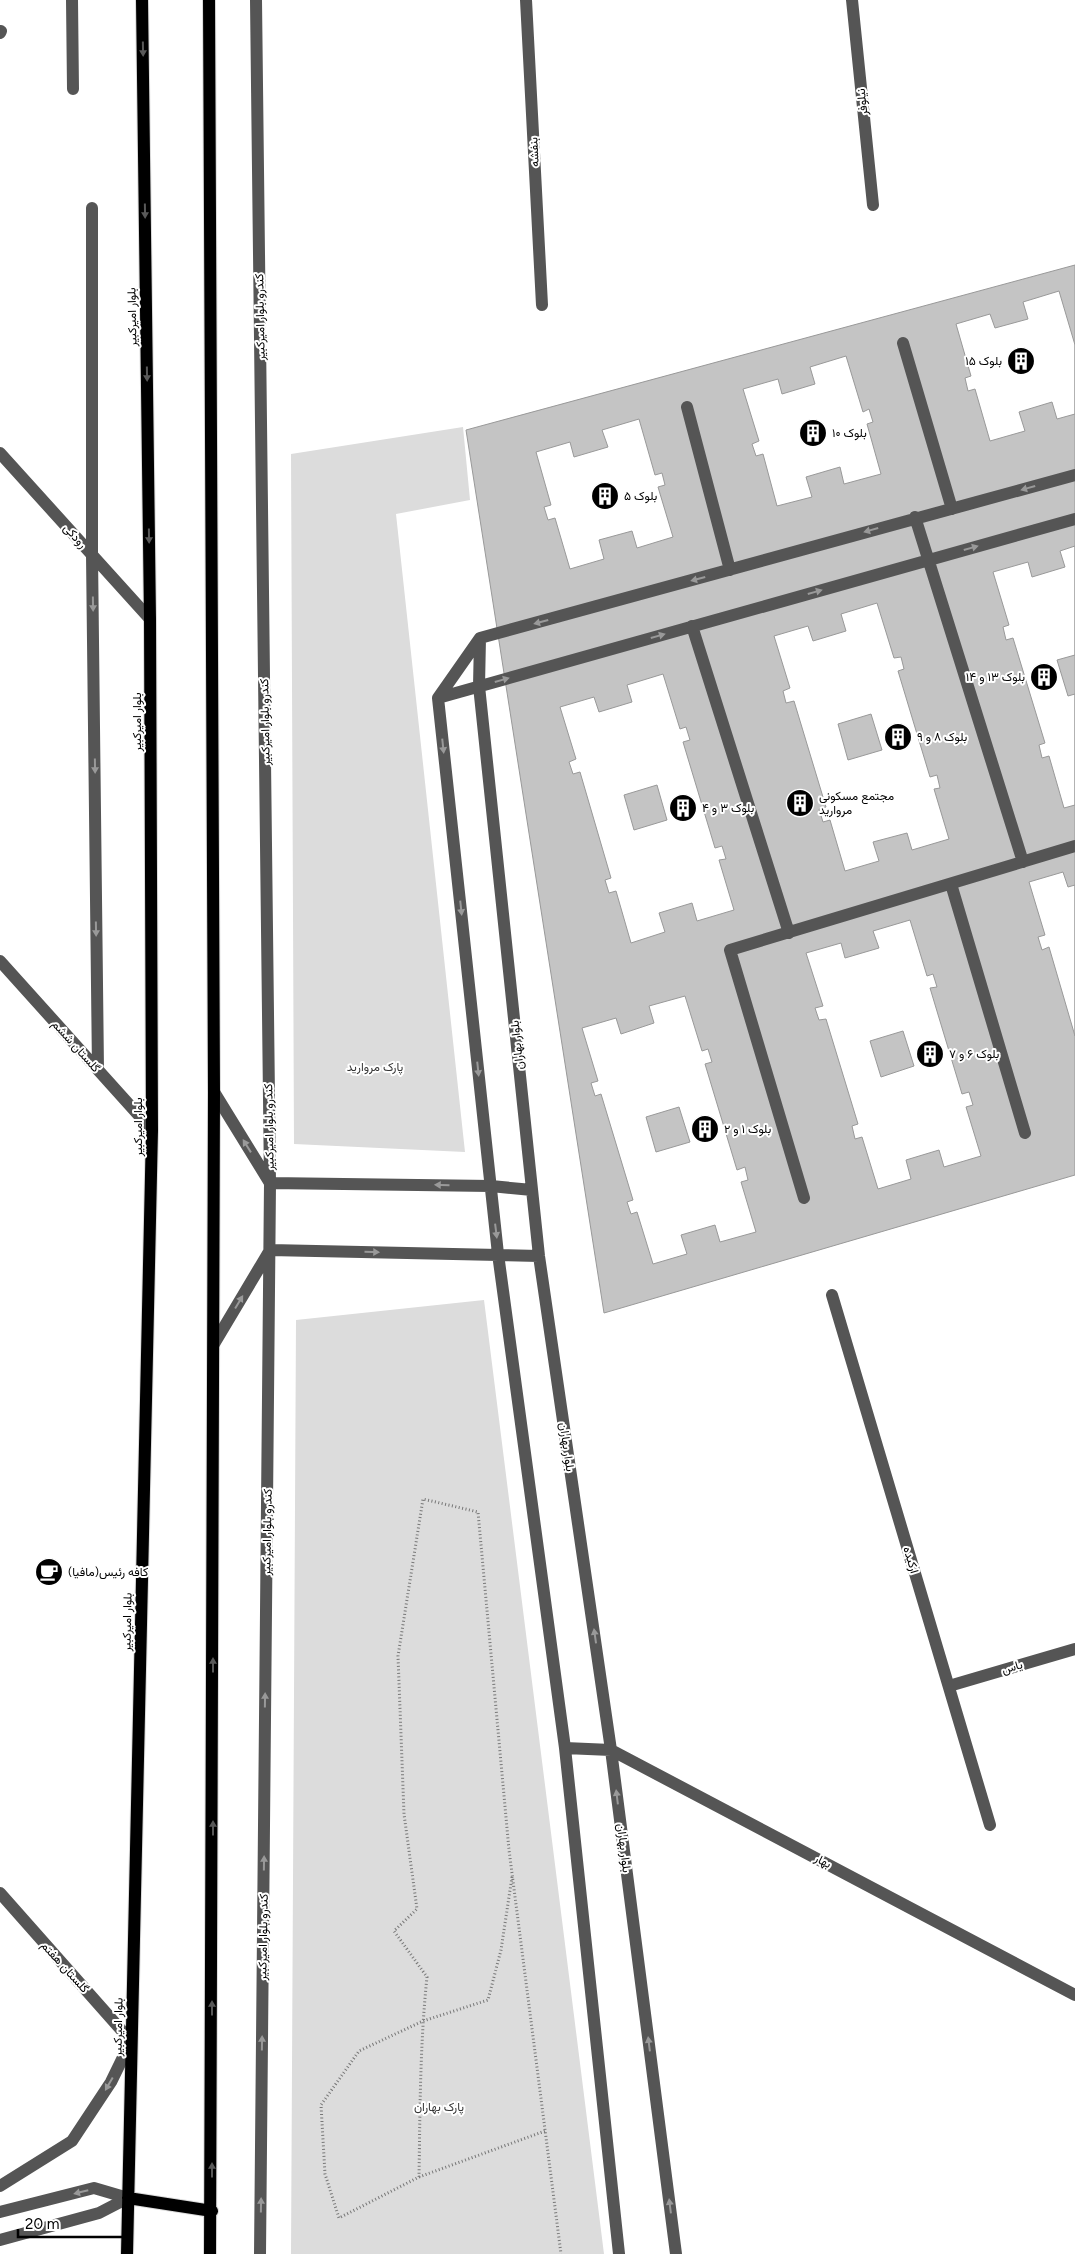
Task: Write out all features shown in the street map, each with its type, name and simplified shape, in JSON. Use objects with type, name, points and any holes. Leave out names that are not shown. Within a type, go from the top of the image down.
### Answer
[{"type":"main road","name":"بلوار امیرکبیر","points":[[127,2254],[152,1130],[150,619],[142,0]]},
{"type":"main road","points":[[209,0],[214,1092],[212,2211],[210,2254]]},
{"type":"main road","points":[[128,2198],[212,2211]]},
{"type":"street","points":[[72,0],[73,89]]},
{"type":"street","name":"کندرو بلوار امیرکبیر","points":[[256,0],[270,1182],[260,2254]]},
{"type":"street","name":"بنفشه","points":[[526,0],[542,305]]},
{"type":"street","name":"نیلوفر","points":[[852,0],[873,205]]},
{"type":"street","points":[[92,208],[92,555],[98,1070]]},
{"type":"street","points":[[903,343],[952,508]]},
{"type":"street","points":[[687,407],[730,570]]},
{"type":"street","name":"رودکی","points":[[0,453],[150,619]]},
{"type":"street","points":[[619,2254],[565,1748],[498,1254],[438,698],[480,638],[1075,474]]},
{"type":"street","points":[[915,517],[1023,862]]},
{"type":"street","points":[[438,698],[1075,519]]},
{"type":"street","points":[[692,626],[789,934]]},
{"type":"street","name":"بلوار بهاران","points":[[480,638],[479,686],[539,1256],[611,1750],[676,2254]]},
{"type":"street","points":[[804,1198],[730,950],[789,934],[1075,846]]},
{"type":"street","points":[[951,884],[1025,1133]]},
{"type":"street","name":"گلستان ششم","points":[[0,961],[152,1130]]},
{"type":"street","points":[[214,1092],[270,1182],[490,1186],[532,1190]]},
{"type":"street","points":[[214,1344],[270,1250],[539,1256]]},
{"type":"street","name":"ارکیده","points":[[832,1295],[990,1825]]},
{"type":"street","name":"یاس","points":[[949,1686],[1075,1649]]},
{"type":"street","name":"بهار","points":[[565,1748],[611,1750],[1075,1995]]},
{"type":"street","name":"گلستان هفتم","points":[[0,1894],[131,2041]]},
{"type":"street","points":[[0,2186],[72,2141],[111,2082],[131,2041]]},
{"type":"street","points":[[0,2212],[94,2188],[128,2198]]},
{"type":"street","points":[[0,2240],[99,2213],[128,2198]]},
{"type":"path","points":[[420,2177],[423,2021],[427,1977],[394,1931],[417,1909],[404,1814],[398,1656],[423,1499],[478,1512],[512,1876],[561,2254]]},
{"type":"path","points":[[512,1876],[501,1950],[488,2000],[423,2021],[359,2051],[322,2105],[325,2174],[339,2218],[420,2177],[545,2131]]},
{"type":"green space","name":"پارک مروارید","points":[[463,427],[470,500],[396,514],[465,1152],[294,1144],[291,454]]},
{"type":"green space","name":"پارک بهاران","points":[[484,1300],[604,2254],[291,2254],[296,1320]]},
{"type":"building","name":"مجتمع مسکونی مروارید","points":[[1075,265],[1075,1175],[604,1313],[466,430]]},
{"type":"building","name":"بلوک ۱۵","points":[[1059,291],[1075,345],[1075,414],[1057,419],[1052,402],[1019,412],[1025,431],[990,441],[975,389],[968,391],[965,378],[971,376],[956,324],[990,314],[995,328],[1028,319],[1023,302]]},
{"type":"building","name":"بلوک ۱۰","points":[[846,356],[863,412],[869,409],[873,422],[867,424],[881,474],[844,484],[840,467],[806,477],[812,497],[777,506],[763,454],[756,456],[752,444],[759,441],[743,389],[778,379],[782,394],[815,384],[810,367]]},
{"type":"building","name":"بلوک ۵","points":[[639,419],[655,475],[662,473],[665,485],[658,487],[673,537],[637,548],[632,531],[599,540],[604,559],[570,569],[555,518],[548,520],[544,507],[551,505],[536,452],[570,442],[574,457],[608,447],[602,430]]},
{"type":"building","name":"بلوک ۱۳ و ۱۴","points":[[1075,546],[1075,655],[1057,660],[1068,696],[1075,694],[1075,805],[1064,808],[1049,756],[1042,758],[1039,745],[1045,743],[1013,638],[1006,640],[1003,627],[1009,625],[993,572],[1028,562],[1032,577],[1065,567],[1060,551]]},
{"type":"building","name":"بلوک ۸ و ۹","points":[[877,603],[894,658],[901,657],[904,669],[898,671],[930,777],[937,775],[940,788],[934,789],[949,839],[912,850],[907,833],[873,842],[879,861],[845,871],[830,820],[823,822],[819,809],[826,807],[794,701],[786,703],[783,691],[790,688],[774,636],[808,626],[813,641],[846,631],[841,614]],"holes":[[[871,714],[882,750],[848,760],[838,724]]]},
{"type":"building","name":"بلوک ۳ و ۴","points":[[663,674],[680,729],[686,727],[690,740],[683,742],[715,848],[722,846],[726,859],[719,860],[734,910],[697,921],[692,903],[659,913],[665,932],[631,943],[616,891],[609,893],[605,880],[611,878],[580,772],[573,774],[569,762],[576,759],[560,707],[594,697],[599,712],[632,702],[627,685]],"holes":[[[657,785],[667,820],[634,830],[624,795]]]},
{"type":"building","points":[[1063,872],[1068,887],[1075,885],[1075,1036],[1049,947],[1042,950],[1038,937],[1045,935],[1029,882]]},
{"type":"building","name":"بلوک ۶ و ۷","points":[[910,920],[927,976],[933,974],[937,987],[930,988],[962,1094],[969,1092],[973,1105],[966,1107],[981,1156],[944,1167],[939,1150],[906,1160],[911,1179],[878,1189],[862,1137],[855,1139],[852,1126],[858,1124],[826,1019],[819,1020],[815,1008],[823,1006],[806,953],[841,943],[845,958],[879,948],[873,931]],"holes":[[[903,1031],[914,1066],[881,1077],[870,1041]]]},
{"type":"building","name":"بلوک ۱ و ۲","points":[[685,996],[702,1051],[708,1049],[712,1062],[705,1064],[737,1170],[745,1167],[748,1180],[741,1182],[756,1232],[720,1242],[715,1225],[681,1235],[687,1254],[653,1264],[637,1212],[631,1214],[627,1202],[633,1200],[601,1094],[595,1096],[591,1083],[598,1081],[582,1028],[616,1018],[621,1034],[654,1023],[649,1006]],"holes":[[[679,1107],[690,1142],[656,1152],[646,1117]]]},
{"type":"place","name":"بلوک ۱۵","points":[[1021,361]]},
{"type":"place","name":"بلوک ۱۰","points":[[813,433]]},
{"type":"place","name":"بلوک ۵","points":[[605,496]]},
{"type":"place","name":"بلوک ۱۳ و ۱۴","points":[[1044,677]]},
{"type":"place","name":"بلوک ۸ و ۹","points":[[898,737]]},
{"type":"place","name":"مجتمع مسکونی مروارید","points":[[800,803]]},
{"type":"place","name":"بلوک ۳ و ۴","points":[[683,808]]},
{"type":"place","name":"بلوک ۶ و ۷","points":[[930,1054]]},
{"type":"place","name":"بلوک ۱ و ۲","points":[[705,1129]]},
{"type":"place","name":"کافه رئیس(مافیا)","points":[[49,1572]]}]
